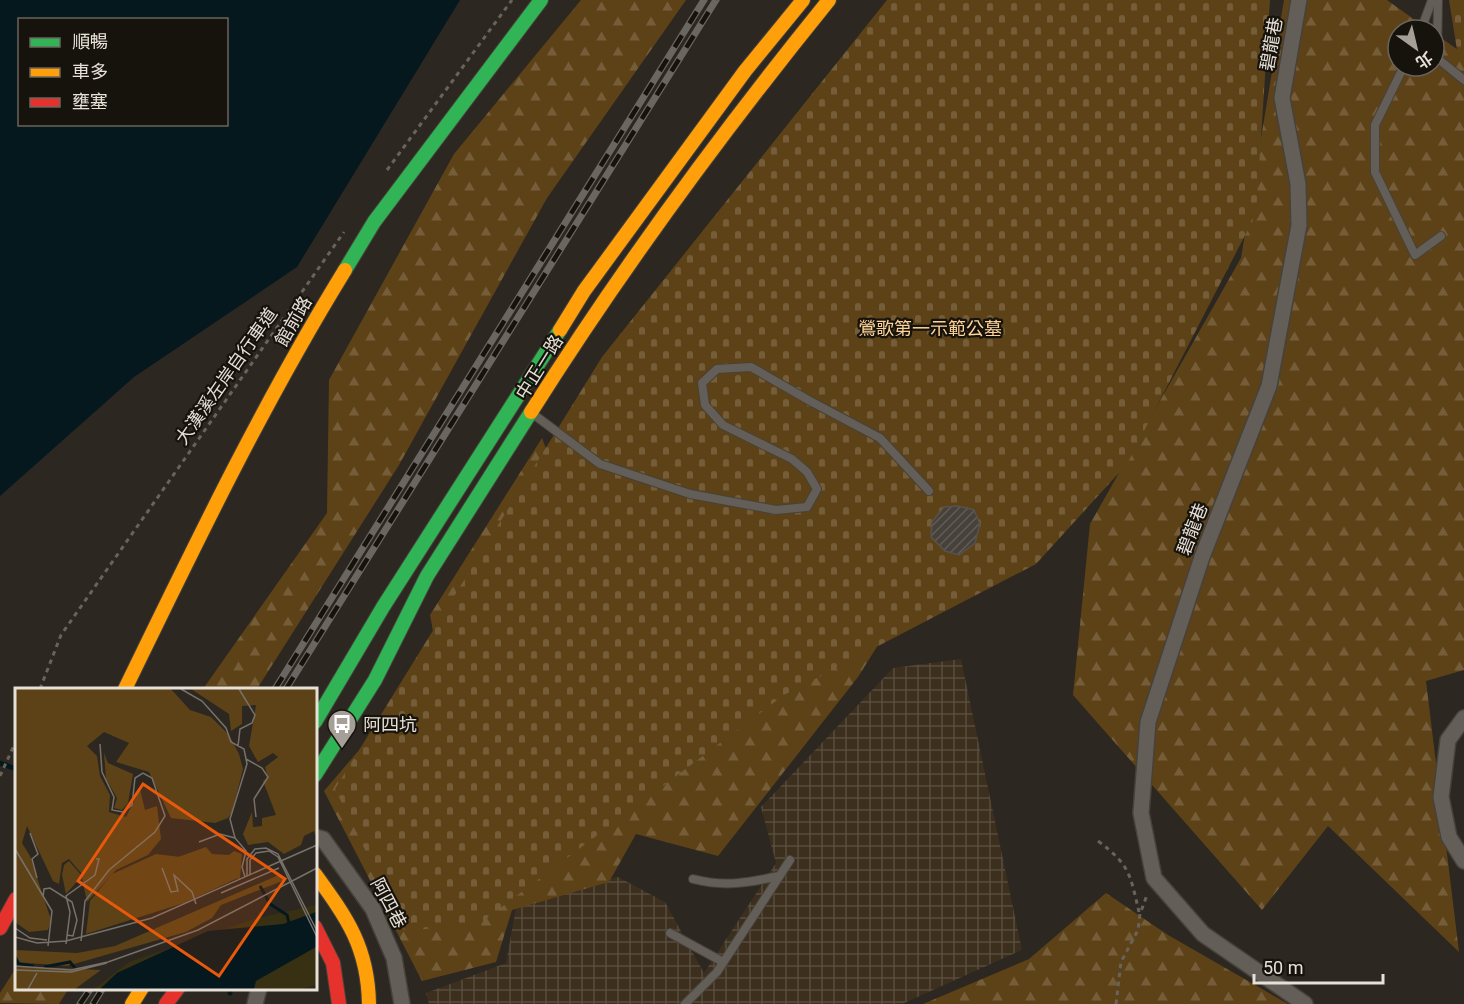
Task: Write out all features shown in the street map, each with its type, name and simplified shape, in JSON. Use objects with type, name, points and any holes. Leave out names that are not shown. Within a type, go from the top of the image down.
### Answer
[{"type":"main road","name":"館前路","points":[[124,688],[244,446],[303,338],[374,222],[541,0]]},
{"type":"main road","name":"中正一路","points":[[316,720],[383,607],[591,282],[745,71],[803,0]]},
{"type":"main road","name":"中正一路","points":[[316,773],[375,680],[427,576],[598,306],[755,91],[829,0]]},
{"type":"main road","points":[[316,875],[353,927],[368,967],[369,1004]]},
{"type":"main road","points":[[0,928],[15,901]]},
{"type":"main road","points":[[316,928],[325,940],[339,979],[339,1004]]},
{"type":"main road","points":[[132,1004],[141,989]]},
{"type":"main road","points":[[166,1004],[177,989]]},
{"type":"street","name":"碧龍巷","points":[[1299,0],[1282,98],[1298,184],[1299,225],[1269,386],[1202,558],[1148,722],[1141,813],[1154,878],[1203,934],[1305,1004]]},
{"type":"street","points":[[1464,718],[1448,740],[1441,797],[1449,837],[1464,861]]},
{"type":"street","name":"阿四巷","points":[[316,837],[323,839],[373,909],[394,958],[402,1004]]},
{"type":"street","points":[[255,1004],[259,989]]},
{"type":"lane","points":[[1425,18],[1432,0]]},
{"type":"lane","points":[[1438,0],[1437,58],[1464,80]]},
{"type":"lane","points":[[1398,78],[1375,125],[1374,172],[1415,255],[1441,236]]},
{"type":"lane","points":[[514,402],[600,464],[690,494],[776,510],[807,507],[817,489],[807,472],[792,459],[723,425],[705,405],[702,383],[717,369],[751,367],[880,438],[929,491]]},
{"type":"lane","points":[[685,1004],[723,962],[790,860]]},
{"type":"lane","points":[[693,879],[715,885],[739,885],[779,876]]},
{"type":"lane","points":[[670,933],[723,962]]},
{"type":"path","points":[[382,178],[512,0]]},
{"type":"path","name":"大漢溪左岸自行車道","points":[[40,688],[61,635],[348,226]]},
{"type":"path","points":[[0,776],[15,743]]},
{"type":"path","points":[[1098,841],[1120,858],[1131,877],[1140,914]]},
{"type":"path","points":[[1116,1004],[1121,962],[1138,930],[1140,914],[1154,878]]},
{"type":"shaded area","points":[[961,659],[1022,950],[902,1004],[429,1004],[426,993],[506,963],[517,902],[618,877],[665,902],[704,973],[776,863],[761,807],[893,668]]},
{"type":"green space","points":[[581,0],[686,0],[547,198],[399,465],[258,688],[204,688],[327,513],[329,380],[454,154]]},
{"type":"green space","name":"鶯歌第一示範公墓","points":[[887,0],[1270,0],[1256,214],[1127,464],[1036,564],[784,695],[479,924],[405,931],[335,789],[602,357]]},
{"type":"green space","points":[[1284,0],[1387,0],[1412,18],[1386,18],[1386,78],[1446,78],[1446,41],[1464,54],[1464,670],[1426,681],[1459,952],[1328,826],[1262,910],[1073,695],[1090,524],[1241,258]]},
{"type":"green space","points":[[1449,0],[1464,0],[1464,58],[1458,56]]},
{"type":"green space","points":[[542,438],[571,516],[928,565],[858,677],[718,856],[636,834],[609,882],[512,910],[496,962],[422,981],[324,791],[438,658],[430,615]]},
{"type":"green space","points":[[1106,893],[1168,935],[1288,1004],[923,1004],[1029,959]]},
{"type":"green space","points":[[15,970],[15,989],[68,989],[59,1004],[0,1003],[0,993]]},
{"type":"water","points":[[0,0],[460,0],[297,267],[134,377],[0,496]]},
{"type":"building","points":[[958,506],[974,510],[980,524],[975,543],[959,555],[945,551],[931,537],[932,522],[944,507]]},
{"type":"waterway","name":"阿四坑","points":[[0,763],[15,769]]},
{"type":"railway","points":[[276,688],[704,0]]},
{"type":"railway","points":[[287,688],[716,0]]},
{"type":"railway","points":[[80,1004],[90,989]]},
{"type":"railway","points":[[93,1004],[102,989]]},
{"type":"traffic: fast","points":[[345,270],[374,222],[541,0]]},
{"type":"traffic: fast","points":[[316,720],[383,607],[560,330]]},
{"type":"traffic: fast","points":[[316,773],[375,680],[427,576],[531,412]]},
{"type":"traffic: slow","points":[[560,330],[584,291],[745,71],[803,0]]},
{"type":"traffic: slow","points":[[531,412],[637,253],[750,100],[829,0]]},
{"type":"traffic: slow","points":[[125,688],[257,424],[345,270]]},
{"type":"traffic: slow","points":[[316,875],[354,934],[365,966],[369,1004]]},
{"type":"traffic: slow","points":[[132,1004],[141,989]]},
{"type":"traffic: jam","points":[[0,928],[15,901]]},
{"type":"traffic: jam","points":[[316,929],[333,963],[339,1004]]},
{"type":"traffic: jam","points":[[166,1004],[177,989]]},
{"type":"place","name":"阿四坑","points":[[342,750]]}]
